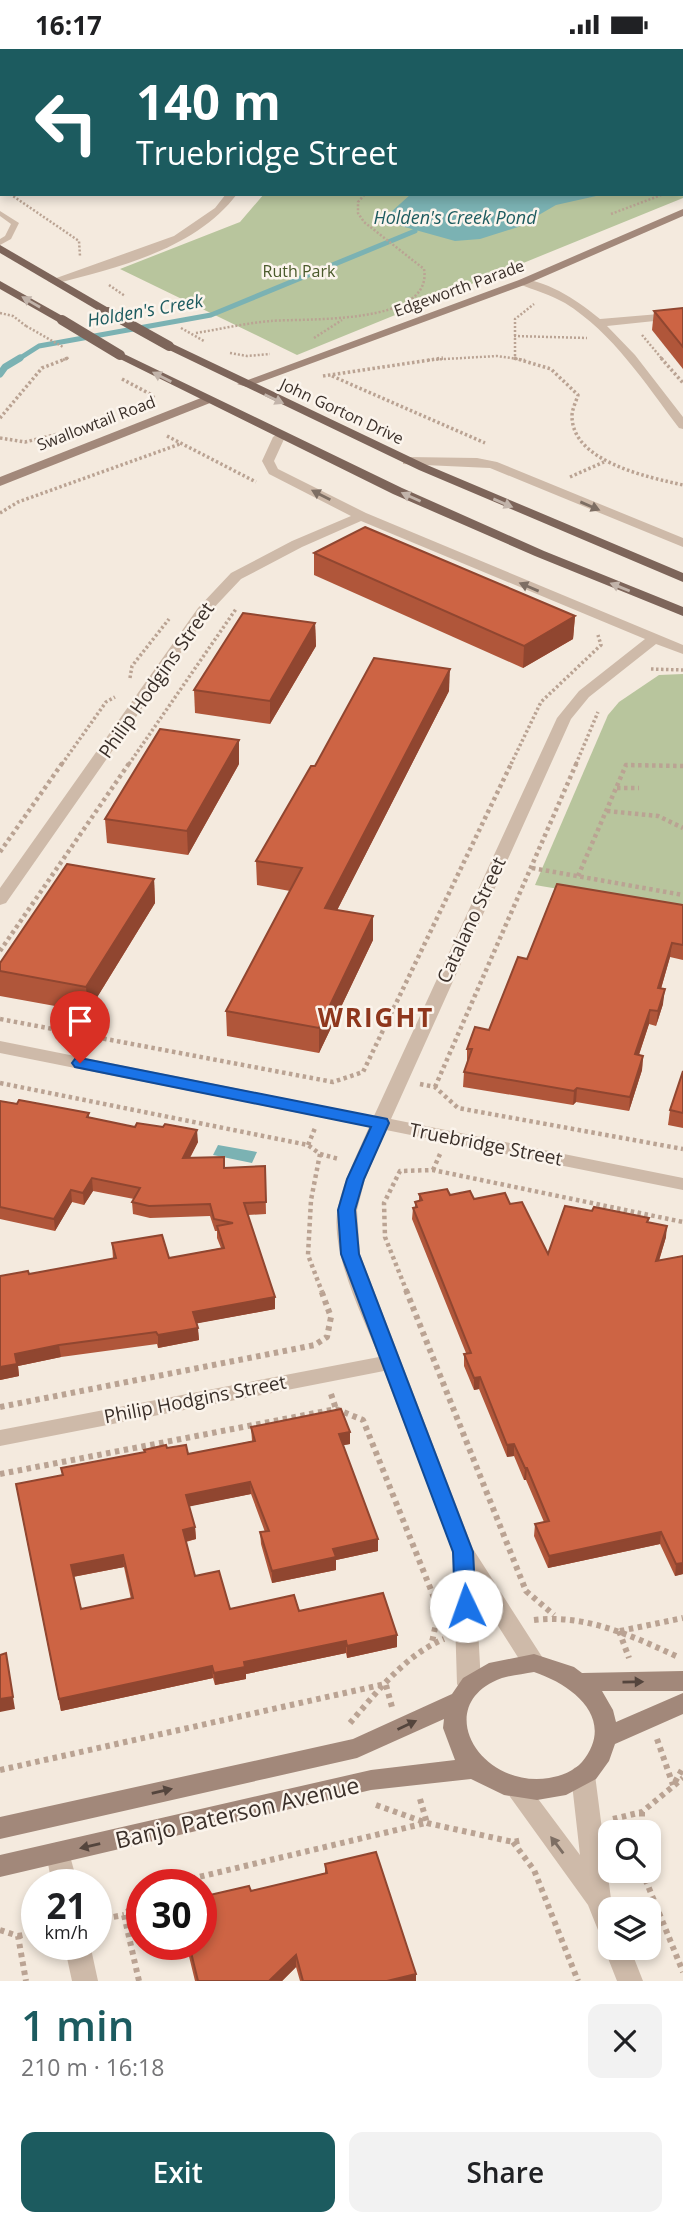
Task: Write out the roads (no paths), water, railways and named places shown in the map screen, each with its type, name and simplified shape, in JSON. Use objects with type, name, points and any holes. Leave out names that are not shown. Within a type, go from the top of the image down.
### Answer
[{"type":"main road","name":"John Gorton Drive","points":[[0,245],[54,281],[108,312],[243,384],[407,461],[683,578]]},
{"type":"main road","points":[[0,284],[120,355],[279,437],[542,556],[683,612]]},
{"type":"street","points":[[54,281],[173,240],[212,217],[230,196]]},
{"type":"street","name":"Edgeworth Parade","points":[[243,384],[523,282],[683,212]]},
{"type":"street","points":[[523,282],[558,296],[614,336],[683,425]]},
{"type":"street","points":[[599,323],[683,315]]},
{"type":"street","name":"Swallowtail Road","points":[[0,482],[206,400]]},
{"type":"street","points":[[279,437],[268,461],[273,471],[361,516],[683,650]]},
{"type":"street","points":[[407,461],[477,462],[493,465],[683,543]]},
{"type":"street","name":"Philip Hodgins Street","points":[[0,900],[221,589],[236,576],[285,550],[361,516]]},
{"type":"street","name":"Catalano Street","points":[[534,1663],[463,1552],[350,1254],[346,1210],[356,1179],[432,1004],[564,718],[584,694],[654,639]]},
{"type":"street","name":"Truebridge Street","points":[[0,1047],[683,1184]]},
{"type":"street","name":"Philip Hodgins Street","points":[[0,1437],[391,1361]]},
{"type":"street","name":"Catalano Street","points":[[463,1552],[464,1693]]},
{"type":"street","points":[[534,1663],[568,1673],[583,1682],[597,1698],[605,1717],[606,1737],[594,1764],[583,1775],[563,1785],[539,1790],[514,1787],[493,1780],[475,1768],[455,1737],[454,1719],[464,1693],[487,1671],[510,1664],[534,1663]]},
{"type":"street","points":[[583,1682],[683,1681]]},
{"type":"street","name":"Banjo Paterson Avenue","points":[[0,1828],[357,1748],[464,1693]]},
{"type":"street","points":[[606,1737],[683,1703]]},
{"type":"street","name":"Banjo Paterson Avenue","points":[[0,1866],[371,1780],[475,1768]]},
{"type":"street","points":[[583,1775],[598,1899]]},
{"type":"street","points":[[514,1787],[598,1899]]},
{"type":"street","points":[[58,1853],[62,1869]]},
{"type":"street","points":[[81,1960],[85,1981]]},
{"type":"street","points":[[622,1960],[630,1981]]},
{"type":"lane","points":[[0,213],[15,223],[8,237],[0,245]]},
{"type":"water","name":"Holden's Creek Pond","points":[[409,196],[596,196],[556,205],[518,227],[480,239],[455,241],[394,224],[391,212]]},
{"type":"water","points":[[218,1145],[257,1152],[252,1163],[213,1155]]},
{"type":"waterway","name":"Holden's Creek","points":[[17,360],[39,346],[211,315],[415,231]]},
{"type":"waterway","name":"Holden's Creek","points":[[0,374],[5,367],[20,358]]},
{"type":"district","name":"WRIGHT","points":[[376,1017]]},
{"type":"park label","name":"Ruth Park","points":[[299,271]]}]
